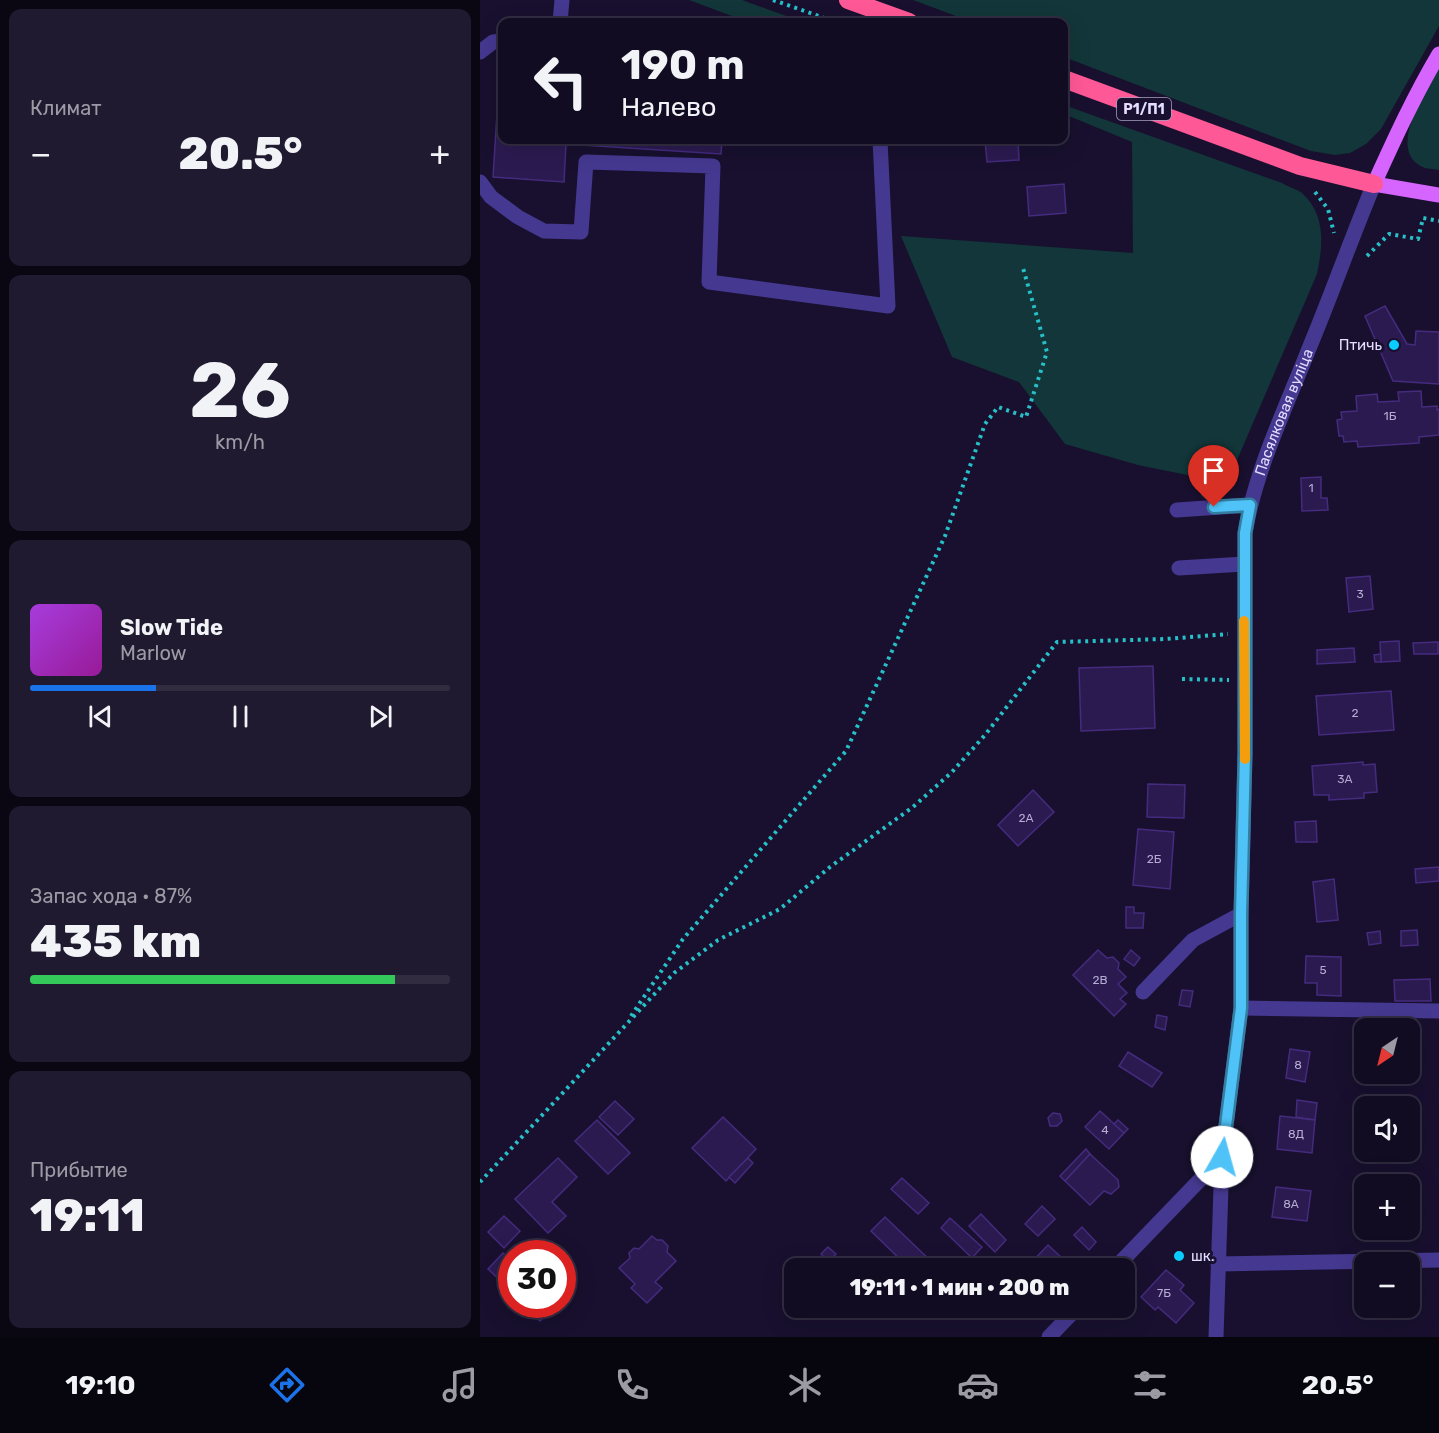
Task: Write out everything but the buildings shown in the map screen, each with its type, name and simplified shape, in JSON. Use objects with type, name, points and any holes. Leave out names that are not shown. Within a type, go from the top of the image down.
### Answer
[{"type":"highway","points":[[848,0],[898,18]]},
{"type":"highway","name":"Р1/П1","points":[[1068,80],[1300,166],[1374,184]]},
{"type":"main road","points":[[1374,184],[1421,84],[1439,54]]},
{"type":"main road","name":"Р1/П1","points":[[1374,184],[1439,195]]},
{"type":"street","points":[[560,18],[562,0]]},
{"type":"street","points":[[480,52],[492,42],[498,41]]},
{"type":"street","points":[[480,182],[491,197],[518,217],[544,231],[581,232],[586,162],[713,166],[709,282],[888,306],[880,144]]},
{"type":"street","name":"Пасялковая вуліца","points":[[1216,1337],[1222,1157],[1241,1008],[1245,754],[1245,533],[1250,505],[1270,442],[1309,351],[1374,184]]},
{"type":"street","points":[[1177,510],[1250,505]]},
{"type":"street","points":[[1179,568],[1244,564]]},
{"type":"street","points":[[1143,992],[1193,940],[1241,914]]},
{"type":"street","points":[[1241,1008],[1439,1011]]},
{"type":"street","points":[[1125,1258],[1222,1157]]},
{"type":"street","points":[[1218,1264],[1439,1260]]},
{"type":"street","points":[[1049,1337],[1067,1318]]},
{"type":"path","points":[[773,0],[825,18]]},
{"type":"path","points":[[1361,262],[1389,234],[1418,239],[1423,218],[1439,221]]},
{"type":"path","points":[[624,1027],[683,939],[846,751],[945,536],[985,424],[999,407],[1026,417],[1047,352],[1023,268]]},
{"type":"path","points":[[480,1182],[674,974],[718,940],[780,909],[830,867],[914,807],[952,772],[985,735],[1057,642],[1166,639],[1244,633]]},
{"type":"path","points":[[1182,679],[1245,680]]},
{"type":"green space","points":[[689,0],[742,0],[792,18],[737,18]]},
{"type":"green space","points":[[913,0],[1439,0],[1439,26],[1381,129],[1366,144],[1350,153],[1335,155],[1311,151],[1068,59],[1068,18],[961,18]]},
{"type":"green space","points":[[1439,67],[1439,170],[1425,168],[1413,160],[1408,149],[1408,135],[1418,104]]},
{"type":"green space","points":[[1068,106],[1282,183],[1303,194],[1316,212],[1319,222],[1321,253],[1317,274],[1222,495],[1210,502],[1201,496],[1202,478],[1138,465],[1065,444],[1019,382],[952,357],[901,236],[1133,253],[1132,142],[1068,116]]},
{"type":"slow traffic","points":[[1244,621],[1245,759]]},
{"type":"place","name":"Птичь","points":[[1394,345]]},
{"type":"place","name":"шк.","points":[[1179,1256]]},
{"type":"route","points":[[1214,507],[1250,505],[1245,533],[1245,754],[1241,1008],[1222,1157]]}]
